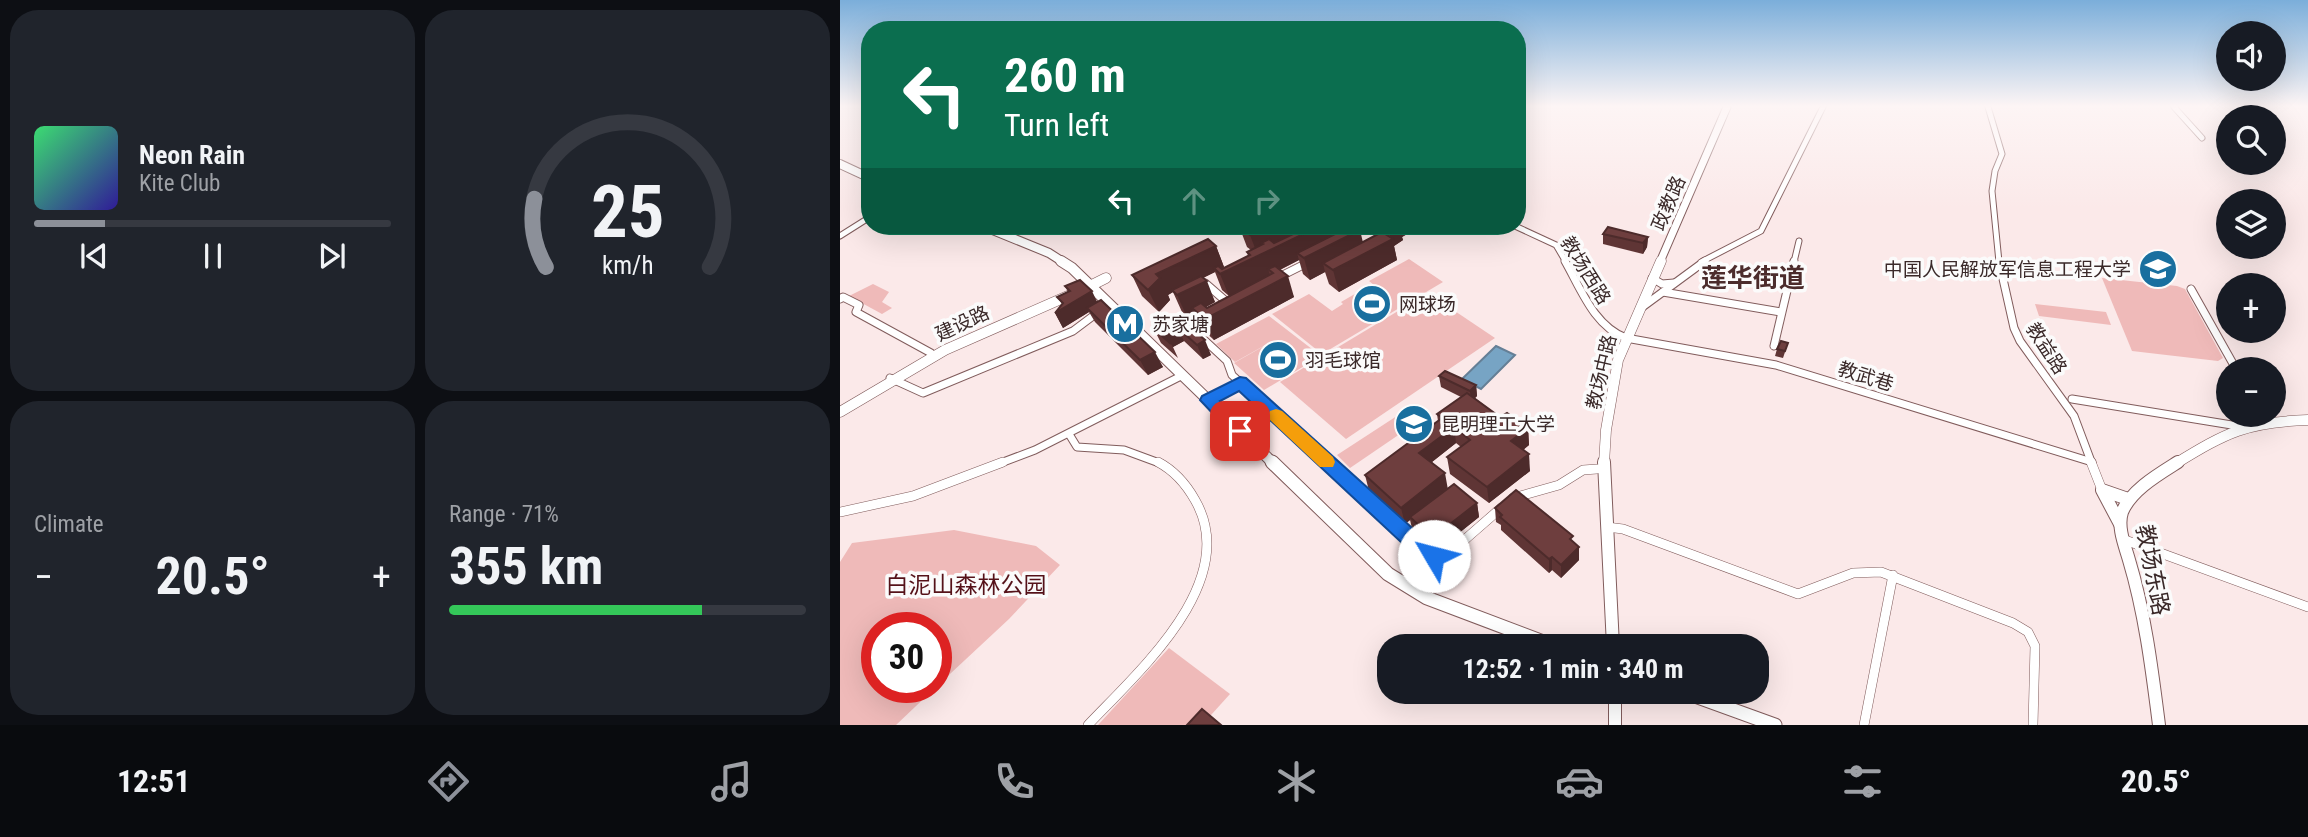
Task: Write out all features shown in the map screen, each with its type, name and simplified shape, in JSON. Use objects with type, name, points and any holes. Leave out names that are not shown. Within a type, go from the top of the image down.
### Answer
[{"type":"main road","points":[[840,164],[861,174]]},
{"type":"main road","points":[[1005,235],[1049,253],[1090,284],[1388,574],[1438,603],[1522,634]]},
{"type":"main road","points":[[1717,704],[1775,725]]},
{"type":"street","name":"政教路","points":[[1637,311],[1712,141]]},
{"type":"street","points":[[1637,311],[1716,253],[1761,231],[1807,141]]},
{"type":"street","name":"教益路","points":[[1998,141],[2002,154],[1994,166],[1992,214],[2014,328],[2020,341],[2074,416],[2102,490]]},
{"type":"street","points":[[840,236],[861,223]]},
{"type":"street","name":"教场西路","points":[[1526,231],[1556,245],[1602,325],[1612,333],[1626,338]]},
{"type":"street","points":[[1774,346],[1799,240]]},
{"type":"street","points":[[1265,284],[1314,259]]},
{"type":"street","name":"建设路","points":[[891,379],[957,344],[1104,277]]},
{"type":"street","points":[[1652,278],[1662,284],[1675,283]]},
{"type":"street","name":"建设路","points":[[840,410],[931,353],[1090,284]]},
{"type":"street","points":[[1205,284],[1228,303]]},
{"type":"street","points":[[2191,289],[2229,357]]},
{"type":"street","points":[[1663,292],[1781,312]]},
{"type":"street","points":[[840,299],[843,297],[859,305],[856,312],[931,353]]},
{"type":"street","points":[[1218,308],[1240,297]]},
{"type":"street","points":[[891,379],[923,393],[1073,331],[1094,315],[1113,306]]},
{"type":"street","name":"教场中路","points":[[1612,634],[1604,470],[1606,430],[1618,360],[1637,311]]},
{"type":"street","points":[[1177,329],[1197,318]]},
{"type":"street","points":[[1187,324],[1227,361],[1232,375],[1424,551],[1434,556],[1446,556],[1514,497],[1559,485],[1583,470],[1597,469]]},
{"type":"street","name":"教武巷","points":[[1626,338],[1776,365],[2092,462]]},
{"type":"street","points":[[840,512],[913,496],[1035,450],[1183,375]]},
{"type":"street","points":[[1208,400],[1240,382]]},
{"type":"street","points":[[2072,398],[2216,422]]},
{"type":"street","points":[[2286,419],[2308,420]]},
{"type":"street","points":[[2102,490],[2128,499],[2183,460],[2245,427]]},
{"type":"street","points":[[1069,434],[1077,447],[1141,452],[1169,468],[1198,498],[1206,515],[1209,533],[1207,565],[1187,611],[1088,725]]},
{"type":"street","points":[[2102,490],[2121,526]]},
{"type":"street","name":"教场东路","points":[[2128,499],[2121,513],[2121,526],[2134,578],[2159,725]]},
{"type":"street","points":[[1607,527],[1623,529],[1798,594],[1853,573],[1881,572],[2028,632],[2035,646],[2033,725]]},
{"type":"street","points":[[2125,540],[2308,607]]},
{"type":"street","points":[[1455,548],[1463,556]]},
{"type":"street","points":[[1864,725],[1893,575]]},
{"type":"street","points":[[1615,704],[1615,725]]},
{"type":"green space","points":[[1409,259],[1443,282],[1322,354],[1272,314],[1309,294],[1332,311],[1343,304],[1341,302],[1372,284],[1384,293],[1369,281]]},
{"type":"green space","points":[[2102,278],[2185,289],[2222,357],[2216,357],[2216,361],[2132,351]]},
{"type":"green space","points":[[873,284],[889,292],[882,302],[892,308],[882,314],[849,296]]},
{"type":"green space","points":[[1428,293],[1495,338],[1346,439],[1280,382]]},
{"type":"green space","points":[[2035,304],[2106,312],[2111,325],[2039,316]]},
{"type":"green space","name":"羽毛球馆","points":[[1269,316],[1321,356],[1264,390],[1234,363],[1287,333],[1235,362],[1216,344]]},
{"type":"green space","points":[[1403,412],[1416,423],[1350,468],[1337,455]]},
{"type":"green space","name":"白泥山森林公园","points":[[954,530],[1036,546],[1060,565],[1009,619],[952,672],[952,612],[861,612],[861,703],[919,703],[896,725],[840,725],[840,562],[852,543]]},
{"type":"green space","points":[[1169,648],[1230,694],[1202,725],[1098,725]]},
{"type":"water","points":[[1496,346],[1515,355],[1481,389],[1462,379]]},
{"type":"building","points":[[1608,227],[1648,237],[1643,243],[1603,234]]},
{"type":"building","points":[[1291,235],[1301,235],[1220,274],[1214,268],[1218,266],[1222,269],[1250,255],[1247,252],[1269,239],[1274,243]]},
{"type":"building","points":[[1333,235],[1350,235],[1304,258],[1297,253]]},
{"type":"building","points":[[1376,235],[1387,235],[1393,239],[1333,270],[1323,263]]},
{"type":"building","points":[[1208,239],[1216,246],[1156,274],[1160,278],[1148,290],[1132,275]]},
{"type":"building","points":[[1275,266],[1288,276],[1205,319],[1192,308],[1201,303],[1207,308],[1273,273],[1268,269]]},
{"type":"building","points":[[1201,276],[1207,281],[1177,295],[1172,290]]},
{"type":"building","points":[[1080,280],[1092,291],[1055,313],[1063,303],[1057,297],[1070,291],[1065,286]]},
{"type":"building","points":[[1101,300],[1155,352],[1140,360],[1087,308]]},
{"type":"building","points":[[1179,318],[1205,340],[1197,345],[1177,327],[1161,335],[1171,344],[1154,329]]},
{"type":"building","points":[[1781,341],[1788,343],[1785,351],[1777,349]]},
{"type":"building","points":[[1445,371],[1476,385],[1470,391],[1439,376]]},
{"type":"building","points":[[1467,393],[1500,417],[1507,413],[1528,428],[1511,441],[1529,454],[1487,487],[1447,457],[1470,440],[1454,427],[1419,453],[1445,473],[1401,508],[1365,475],[1442,418],[1437,414]]},
{"type":"building","points":[[1454,484],[1477,503],[1436,535],[1425,531],[1410,517]]},
{"type":"building","points":[[1516,490],[1573,536],[1570,539],[1579,547],[1561,565],[1552,557],[1549,559],[1500,517],[1502,515],[1495,508]]},
{"type":"building","points":[[1202,709],[1221,725],[1187,725]]},
{"type":"slow traffic","points":[[1276,415],[1326,462]]},
{"type":"place","name":"中国人民解放军信息工程大学","points":[[2158,269]]},
{"type":"place","name":"网球场","points":[[1372,304]]},
{"type":"place","name":"苏家塘","points":[[1125,324]]},
{"type":"place","name":"羽毛球馆","points":[[1278,360]]},
{"type":"place","name":"昆明理工大学","points":[[1414,424]]},
{"type":"district","name":"莲华街道","points":[[1753,278]]},
{"type":"route","points":[[1240,431],[1208,400],[1240,382],[1424,551],[1434,556]]}]
